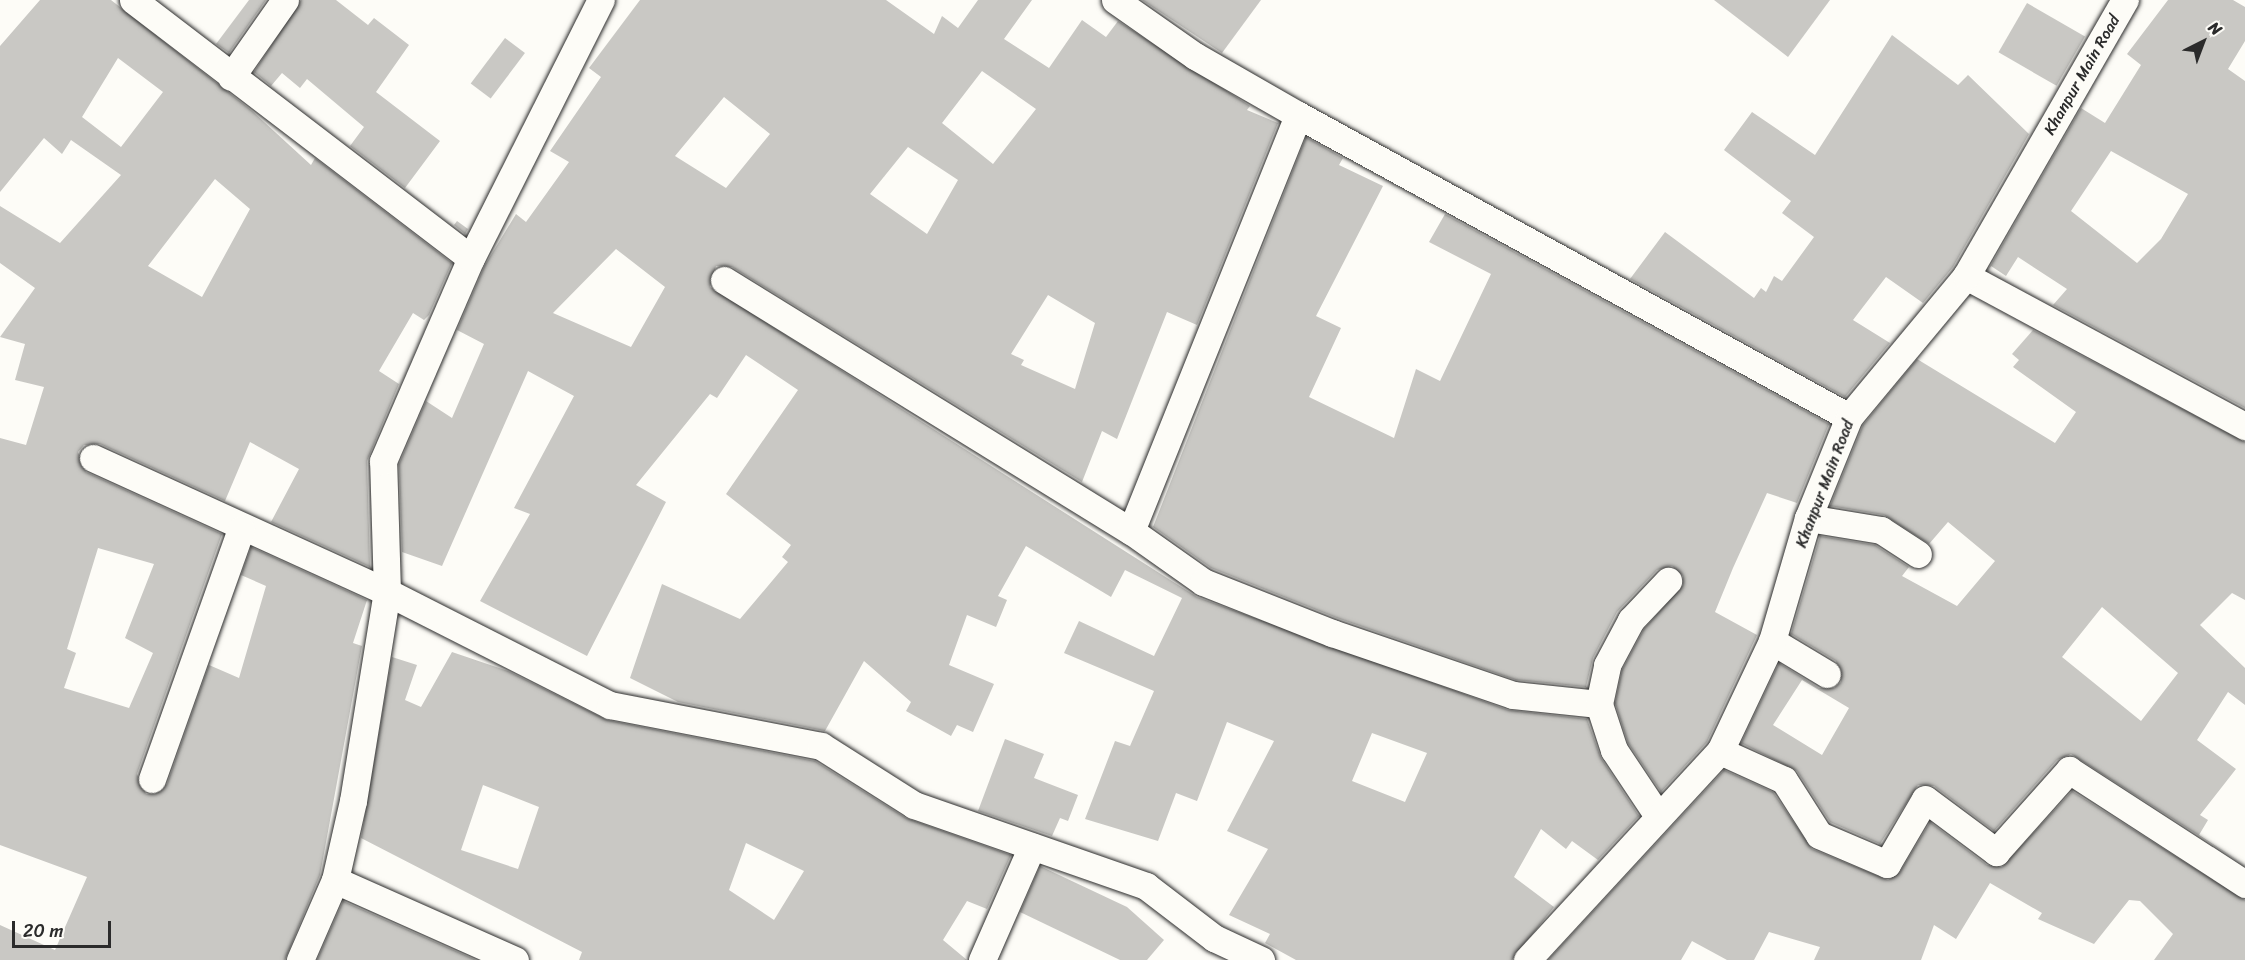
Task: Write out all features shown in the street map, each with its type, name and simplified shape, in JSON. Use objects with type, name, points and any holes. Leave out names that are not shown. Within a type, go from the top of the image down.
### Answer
[{"type":"street","points":[[133,0],[471,258]]},
{"type":"street","points":[[231,77],[285,0]]},
{"type":"street","points":[[300,960],[335,880],[387,592],[383,460],[471,258],[602,0]]},
{"type":"street","points":[[1116,0],[1195,56],[1298,115],[1849,417]]},
{"type":"street","name":"Khanpur Main Road","points":[[1527,960],[1720,751],[1772,641],[1808,518],[1849,417],[1966,276],[2125,0]]},
{"type":"street","points":[[1131,531],[1298,115]]},
{"type":"street","points":[[1966,276],[2245,426]]},
{"type":"street","points":[[724,280],[1131,531],[1203,582],[1332,633],[1513,695],[1599,704]]},
{"type":"street","points":[[93,458],[242,529],[387,592],[610,705],[821,746],[914,805],[1146,886],[1214,938],[1261,960]]},
{"type":"street","points":[[1808,518],[1881,530],[1918,554]]},
{"type":"street","points":[[152,779],[242,529]]},
{"type":"street","points":[[1658,816],[1614,750],[1599,704],[1607,665],[1631,620],[1668,581]]},
{"type":"street","points":[[1772,641],[1827,674]]},
{"type":"street","points":[[1720,751],[1784,780],[1819,835],[1887,864],[1925,799],[1996,852],[2069,770],[2245,884]]},
{"type":"street","points":[[982,960],[1032,846]]},
{"type":"street","points":[[335,880],[515,960]]},
{"type":"building","points":[[40,0],[111,0],[251,110],[311,165],[315,158],[452,263],[429,315],[424,320],[413,313],[379,371],[399,384],[367,461],[370,567],[271,522],[299,469],[250,442],[225,501],[100,444],[84,445],[78,452],[86,472],[222,534],[137,774],[146,794],[155,794],[167,784],[209,665],[239,678],[266,586],[241,575],[251,547],[367,600],[353,643],[362,646],[320,875],[285,960],[0,960],[0,925],[55,950],[87,877],[0,845],[0,438],[26,445],[44,387],[15,380],[25,344],[0,337],[35,288],[0,263],[0,206],[60,243],[121,175],[71,140],[62,154],[44,138],[0,192],[0,46]],"holes":[[[118,58],[163,92],[121,147],[82,117]],[[215,179],[250,209],[202,297],[148,266]],[[98,548],[154,564],[125,638],[153,653],[129,708],[64,688],[76,653],[67,649]]]},
{"type":"building","points":[[249,0],[266,0],[229,53],[216,44]]},
{"type":"building","points":[[301,0],[336,0],[368,25],[374,18],[409,45],[376,92],[440,141],[405,188],[350,146],[364,127],[307,79],[300,88],[282,73],[271,86],[254,72]]},
{"type":"building","points":[[640,0],[886,0],[934,34],[942,16],[958,28],[978,0],[1032,0],[1004,39],[1049,68],[1082,20],[1106,37],[1118,21],[1250,106],[1247,110],[1278,123],[1197,325],[1167,312],[1117,439],[1102,431],[1082,482],[732,267],[716,266],[710,287],[1197,597],[1508,710],[1587,719],[1601,758],[1639,816],[1598,860],[1572,841],[1566,849],[1541,829],[1514,877],[1554,907],[1512,960],[1296,960],[1265,943],[1270,934],[1229,915],[1268,849],[1227,831],[1274,741],[1227,722],[1197,801],[1176,793],[1158,841],[1085,819],[1115,741],[1130,746],[1154,691],[1064,653],[1079,621],[1154,656],[1182,598],[1125,570],[1111,597],[1026,546],[998,596],[1007,600],[996,627],[967,615],[949,665],[994,684],[973,732],[957,725],[951,736],[906,711],[911,702],[864,661],[825,731],[678,702],[630,678],[662,584],[740,619],[788,562],[782,557],[791,545],[726,494],[798,390],[746,355],[717,398],[710,394],[636,485],[666,502],[587,656],[480,601],[530,514],[514,508],[574,396],[528,371],[442,566],[402,552],[399,464],[426,401],[452,418],[484,344],[457,330],[485,265],[516,214],[526,222],[569,162],[550,151],[601,77],[589,68]],"holes":[[[982,71],[1036,109],[993,164],[942,123]],[[724,97],[770,134],[726,188],[675,156]],[[908,147],[958,180],[927,234],[870,194]],[[616,249],[665,287],[631,347],[553,313]],[[1048,295],[1095,323],[1075,389],[1021,365],[1024,360],[1011,354]],[[1372,733],[1427,753],[1405,802],[1352,781]]]},
{"type":"building","points":[[1142,0],[1261,0],[1222,53]]},
{"type":"building","points":[[1714,0],[1830,0],[1788,57]]},
{"type":"building","points":[[2168,0],[2233,0],[2245,7],[2245,41],[2228,69],[2245,81],[2245,408],[2053,305],[2067,289],[2018,257],[2006,276],[1991,266],[1988,270],[2081,108],[2105,123],[2141,65],[2127,54]],"holes":[[[2111,151],[2188,194],[2161,239],[2137,263],[2071,211]]]},
{"type":"building","points":[[2027,3],[2085,36],[2057,86],[1998,52]]},
{"type":"building","points":[[1892,35],[1958,85],[1968,75],[2029,134],[1953,267],[1923,303],[1886,277],[1853,320],[1890,343],[1845,397],[1630,279],[1665,232],[1754,298],[1761,288],[1766,292],[1774,276],[1782,281],[1814,237],[1782,213],[1791,201],[1724,150],[1752,112],[1815,155]]},
{"type":"building","points":[[505,38],[525,53],[491,99],[471,84]]},
{"type":"building","points":[[1306,137],[1343,158],[1339,165],[1383,186],[1316,316],[1341,328],[1309,397],[1394,438],[1416,369],[1440,381],[1491,274],[1429,242],[1445,214],[1829,424],[1797,503],[1767,493],[1715,612],[1757,635],[1707,742],[1661,792],[1628,743],[1615,703],[1622,670],[1644,629],[1683,585],[1683,576],[1672,566],[1657,570],[1617,612],[1593,658],[1586,687],[1516,680],[1337,618],[1211,568],[1153,527]]},
{"type":"building","points":[[457,221],[468,229],[465,234],[454,225]]},
{"type":"building","points":[[2033,330],[2245,442],[2245,600],[2232,593],[2200,625],[2245,668],[2245,705],[2228,692],[2197,740],[2236,769],[2200,815],[2208,820],[2199,835],[2245,865],[2071,754],[2057,760],[1994,831],[1934,786],[1918,785],[1880,844],[1830,822],[1797,771],[1741,743],[1779,663],[1819,688],[1834,688],[1841,682],[1836,661],[1791,634],[1820,536],[1875,545],[1909,567],[1902,576],[1957,606],[1995,561],[1948,522],[1929,544],[1884,515],[1830,506],[1863,425],[1917,359],[2055,443],[2076,412],[2013,367],[2019,360],[2012,354]],"holes":[[[2102,607],[2178,673],[2141,721],[2062,657]],[[1802,680],[1849,708],[1822,755],[1773,725]]]},
{"type":"building","points":[[452,652],[508,671],[607,720],[815,761],[906,818],[1011,855],[987,909],[967,901],[943,940],[967,960],[579,960],[582,952],[361,838],[392,657],[417,665],[405,700],[421,707]],"holes":[[[483,785],[539,807],[518,869],[461,850]],[[746,843],[804,871],[774,920],[729,890]]]},
{"type":"building","points":[[1005,739],[1044,754],[1034,778],[1078,795],[1068,821],[1060,818],[1052,836],[978,811]]},
{"type":"building","points":[[1724,770],[1773,792],[1812,849],[1888,880],[1900,872],[1930,822],[1987,865],[2002,867],[2072,791],[2245,900],[2245,960],[2154,960],[2173,934],[2140,901],[2129,900],[2094,944],[2038,919],[2042,913],[1990,883],[1956,939],[1934,925],[1921,960],[1814,960],[1820,947],[1769,932],[1754,960],[1727,960],[1692,941],[1681,960],[1548,960]]},
{"type":"building","points":[[1040,866],[1127,907],[1164,940],[1147,960],[1120,960],[1020,912]]},
{"type":"building","points":[[343,901],[476,960],[317,960]]}]
